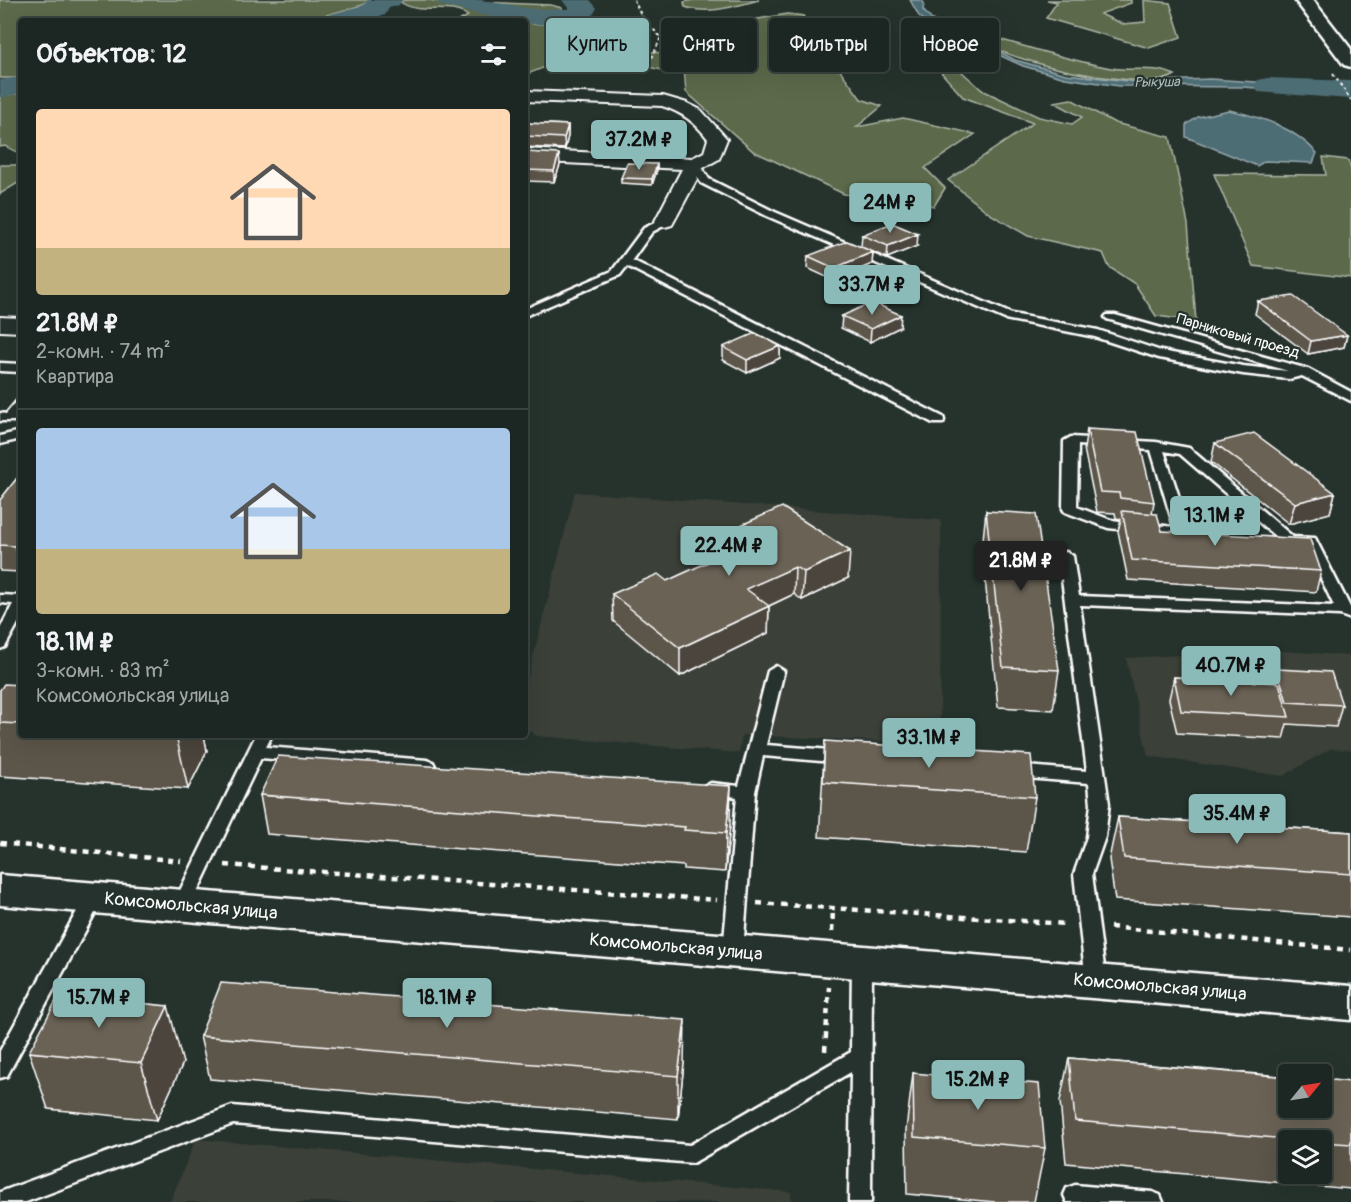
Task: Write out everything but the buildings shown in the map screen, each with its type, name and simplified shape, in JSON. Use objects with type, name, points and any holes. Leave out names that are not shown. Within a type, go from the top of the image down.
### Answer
[{"type":"main road","points":[[1304,0],[1351,61]]},
{"type":"main road","name":"Комсомольская улица","points":[[0,890],[1351,1003]]},
{"type":"street","points":[[528,96],[646,99],[684,106],[703,119],[718,139],[712,155],[695,164],[528,155]]},
{"type":"street","points":[[665,221],[695,164]]},
{"type":"street","points":[[0,324],[18,325]]},
{"type":"lane","points":[[695,164],[705,181],[771,214],[1009,317],[1069,328],[1160,354],[1243,370],[1289,375],[1304,372]]},
{"type":"lane","points":[[528,312],[616,273],[648,230],[665,221]]},
{"type":"lane","points":[[624,260],[938,420]]},
{"type":"lane","name":"Парниковый проезд","points":[[1111,317],[1304,372],[1351,397]]},
{"type":"lane","points":[[0,367],[18,368]]},
{"type":"lane","points":[[0,417],[9,417],[18,407]]},
{"type":"lane","points":[[0,440],[18,436]]},
{"type":"lane","points":[[1218,535],[1108,524],[1070,509],[1071,441],[1156,446],[1184,451],[1288,540]]},
{"type":"lane","points":[[1156,446],[1183,532]]},
{"type":"lane","points":[[1071,600],[1347,614],[1310,541],[1264,538]]},
{"type":"lane","points":[[1066,556],[1100,804],[1096,837],[1083,874],[1096,982]]},
{"type":"lane","points":[[0,599],[18,602]]},
{"type":"lane","points":[[0,644],[18,608]]},
{"type":"lane","points":[[733,951],[746,792],[776,671]]},
{"type":"lane","points":[[182,905],[262,738]]},
{"type":"lane","points":[[757,750],[862,759]]},
{"type":"lane","points":[[255,752],[442,767]]},
{"type":"lane","points":[[1002,770],[1096,778]]},
{"type":"lane","points":[[700,788],[746,792]]},
{"type":"lane","points":[[1096,837],[1119,839]]},
{"type":"lane","points":[[0,1070],[94,898]]},
{"type":"lane","points":[[860,1202],[862,962]]},
{"type":"lane","points":[[0,1202],[232,1115],[693,1154],[860,1057]]},
{"type":"lane","points":[[1075,1196],[1145,1202]]},
{"type":"path","points":[[634,0],[643,19],[661,37],[652,58]]},
{"type":"path","points":[[1332,72],[1351,100]]},
{"type":"path","points":[[0,843],[202,863],[1089,925],[1351,950]]},
{"type":"shaded area","points":[[575,492],[941,520],[940,744],[742,735],[739,753],[537,736],[528,730],[528,677]]},
{"type":"shaded area","points":[[1269,650],[1351,656],[1351,750],[1330,749],[1283,776],[1148,756],[1126,658]]},
{"type":"shaded area","points":[[196,1139],[791,1192],[791,1202],[170,1202]]},
{"type":"green space","points":[[0,0],[369,0],[363,5],[316,18],[18,18],[18,78],[0,78]]},
{"type":"green space","points":[[430,0],[511,18],[464,18],[468,16],[460,12],[416,8],[399,1]]},
{"type":"green space","points":[[759,0],[713,10],[685,7],[684,2]]},
{"type":"green space","points":[[1047,0],[1131,0],[1131,3],[1100,14],[1123,24],[1145,22],[1144,0],[1170,3],[1181,37],[1149,48],[1046,18],[1057,2]]},
{"type":"green space","points":[[480,2],[551,5],[562,8],[562,12],[541,14],[522,12],[481,5]]},
{"type":"green space","points":[[787,14],[804,16],[803,18],[769,18],[769,72],[841,72],[861,99],[882,106],[857,127],[903,118],[975,134],[925,168],[945,188],[934,206],[844,194],[753,151],[686,92],[684,72],[757,72],[757,19]]},
{"type":"green space","points":[[528,22],[546,24],[546,67],[528,74]]},
{"type":"green space","points":[[999,39],[1111,68],[1151,69],[1175,75],[1159,80],[1142,81],[1102,77],[1013,56],[999,50]]},
{"type":"green space","points":[[649,51],[661,53],[661,70],[649,67]]},
{"type":"green space","points":[[941,72],[962,72],[982,90],[1039,117],[1072,124],[1082,117],[1054,102],[1071,99],[1115,123],[1170,137],[1188,224],[1196,321],[1156,316],[1135,284],[1109,267],[1103,253],[1028,236],[990,214],[948,180],[1033,123],[963,97]]},
{"type":"green space","points":[[18,93],[18,152],[5,146],[0,147],[0,96]]},
{"type":"green space","points":[[1323,157],[1348,160],[1351,169],[1351,278],[1253,266],[1214,174],[1326,175]]},
{"type":"green space","points":[[0,165],[18,165],[18,183],[0,194]]},
{"type":"water","name":"Рыкуша","points":[[910,0],[921,0],[924,3],[923,10],[930,18],[919,16]]},
{"type":"water","name":"Рыкуша","points":[[999,52],[1015,60],[1066,74],[1137,82],[1210,79],[1333,87],[1336,95],[1244,87],[1119,86],[1065,78],[1023,66],[999,55]]},
{"type":"water","points":[[1229,110],[1266,120],[1298,136],[1317,153],[1313,163],[1265,161],[1257,166],[1186,137],[1186,125],[1198,117]]},
{"type":"waterway","name":"Рыкуша","points":[[345,18],[376,10],[377,4],[390,0]]},
{"type":"waterway","name":"Рыкуша","points":[[448,0],[514,14],[547,17],[581,15],[584,8],[574,0]]},
{"type":"waterway","name":"Рыкуша","points":[[0,89],[18,86]]},
{"type":"waterway","name":"Рыкуша","points":[[1268,86],[1351,90]]}]
